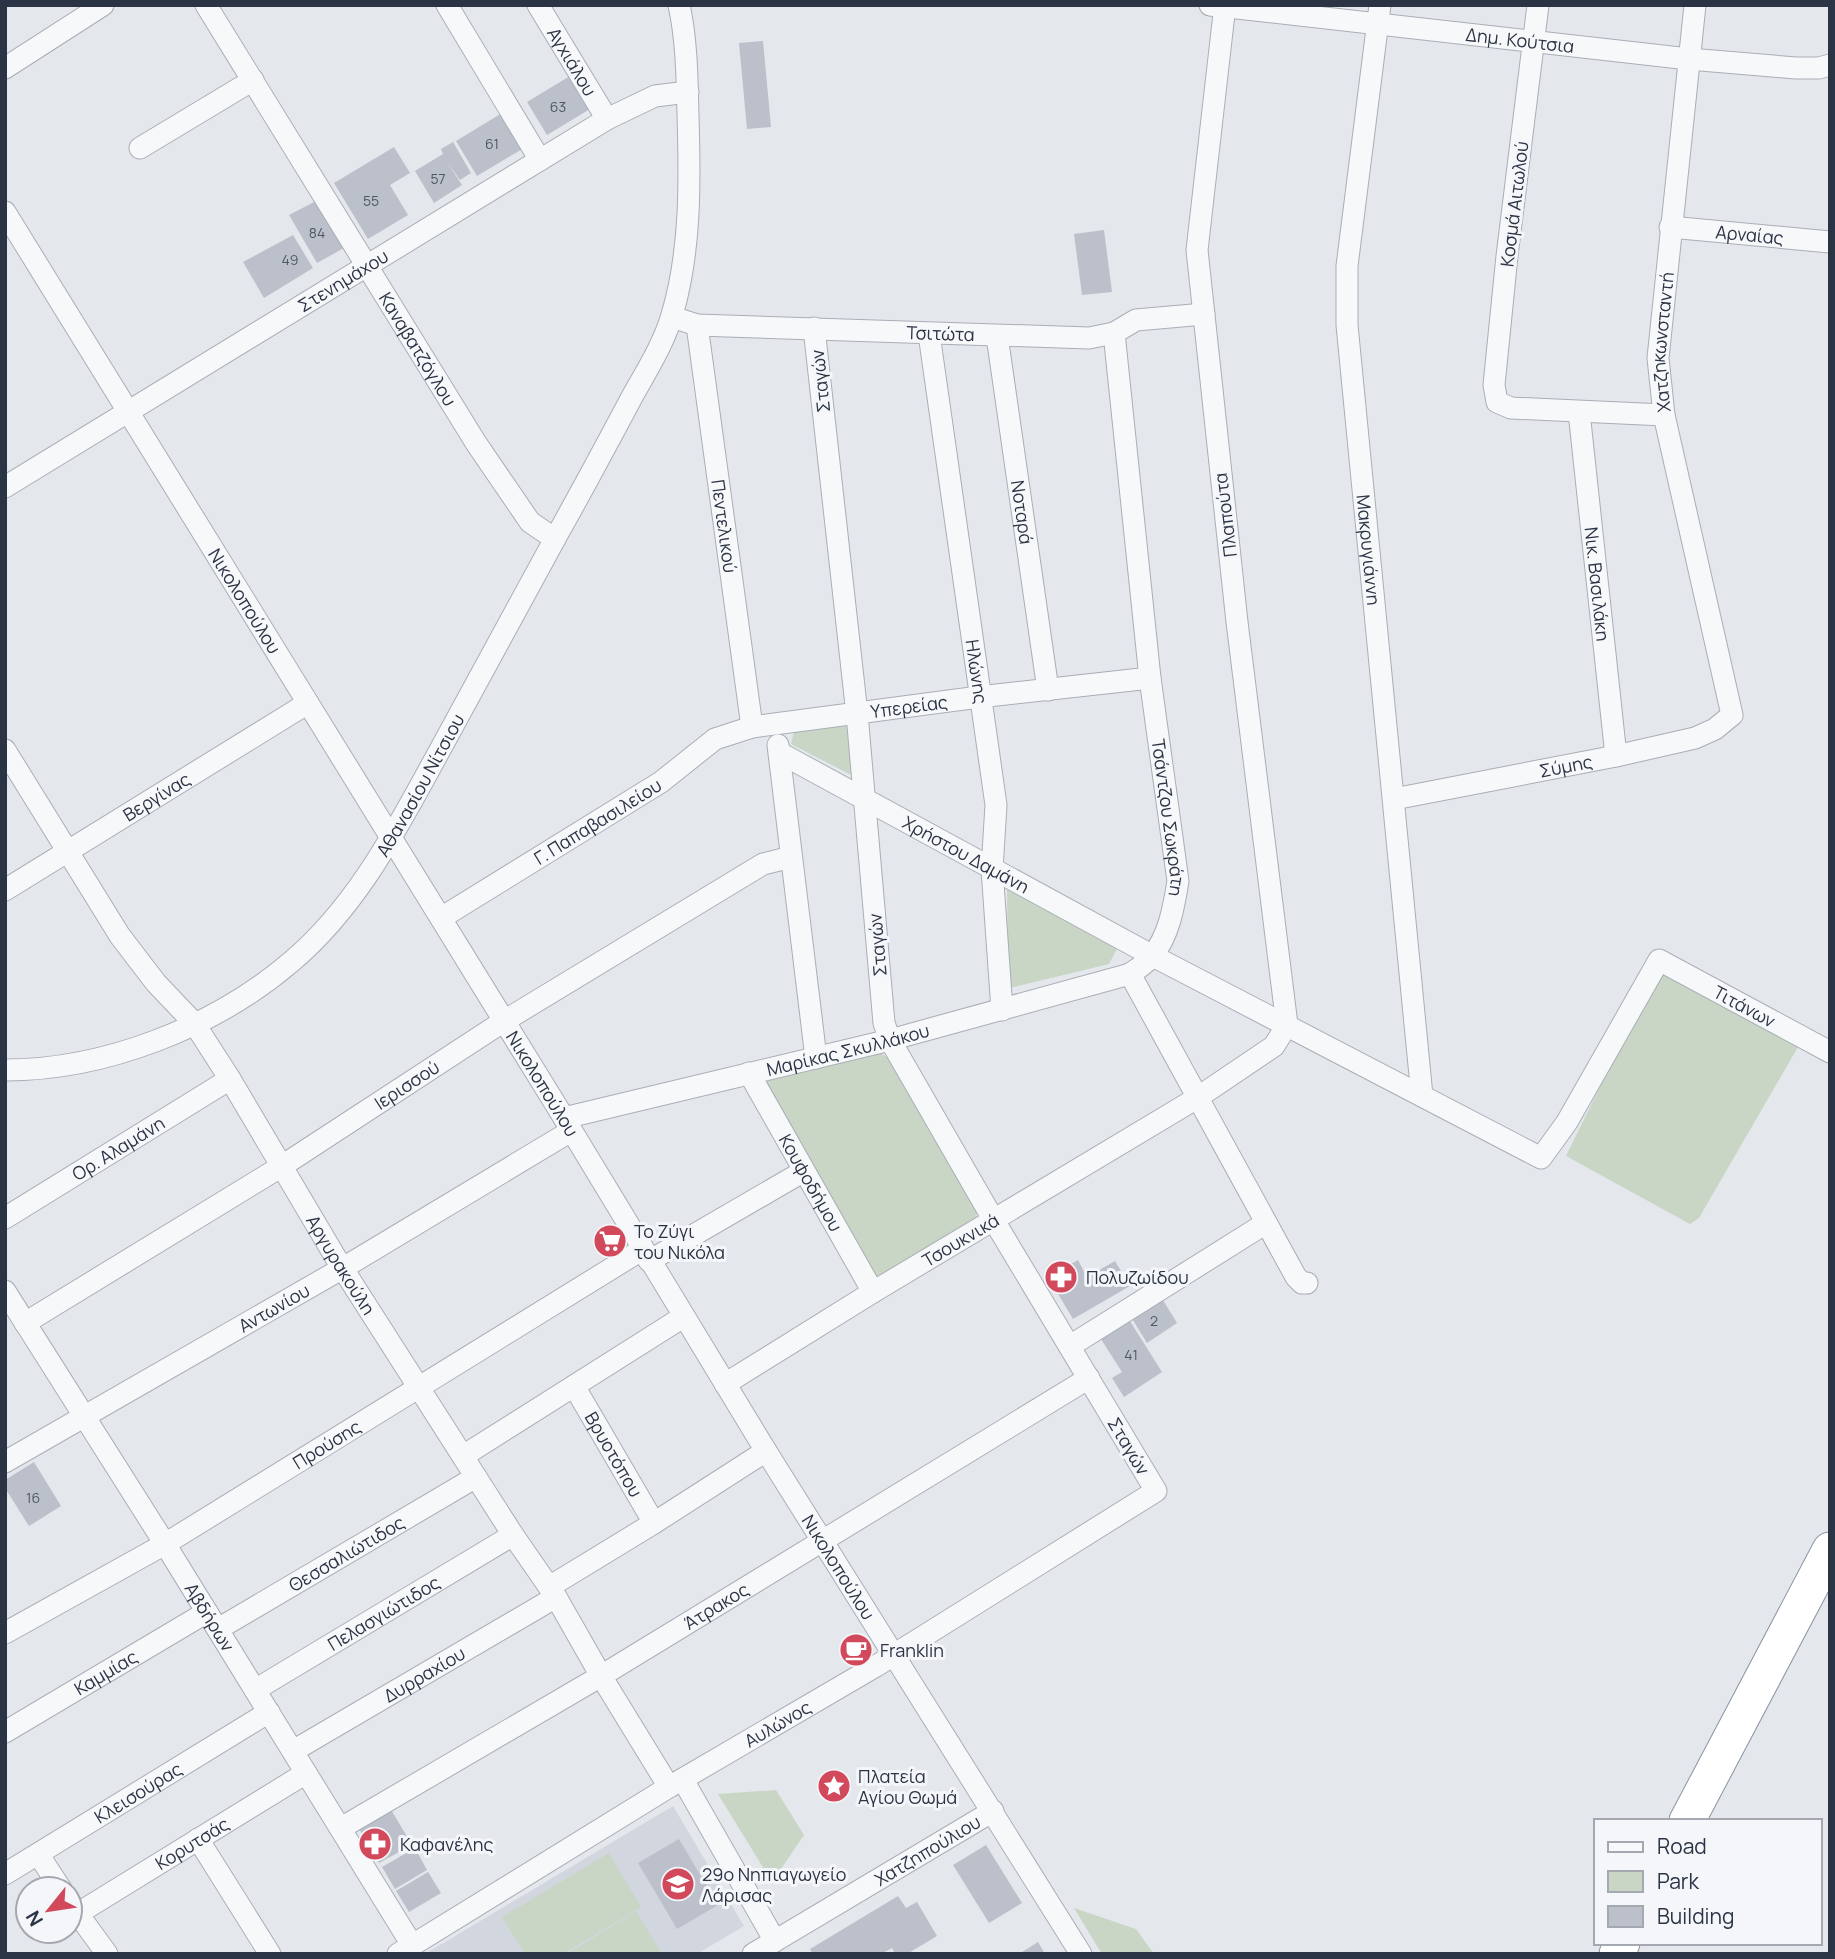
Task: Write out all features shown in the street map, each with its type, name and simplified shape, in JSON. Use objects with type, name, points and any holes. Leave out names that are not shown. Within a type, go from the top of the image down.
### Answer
[{"type":"highway","points":[[1688,1819],[1830,1550]]},
{"type":"street","points":[[5,68],[103,5]]},
{"type":"street","name":"Καναβατζόγλου","points":[[206,5],[476,443],[530,522],[555,539]]},
{"type":"street","points":[[447,5],[540,160]]},
{"type":"street","name":"Αγχιάλου","points":[[538,5],[607,119]]},
{"type":"street","points":[[672,317],[683,261],[688,205],[688,92],[686,52],[679,5]]},
{"type":"street","name":"Κοσμά Αιτωλού","points":[[1538,5],[1494,385],[1497,402],[1511,408],[1579,412]]},
{"type":"street","name":"Χατζηκωνσταντή","points":[[1696,5],[1658,358],[1664,415],[1732,715]]},
{"type":"street","name":"Δημ. Κούτσια","points":[[1220,6],[1378,14],[1534,41],[1689,59],[1796,68],[1830,65]]},
{"type":"street","name":"Πλαπούτα","points":[[1220,6],[1196,241],[1216,443],[1287,1025]]},
{"type":"street","name":"Μακρυγιάννη","points":[[1378,14],[1347,267],[1347,325],[1422,1096]]},
{"type":"street","points":[[139,148],[253,80]]},
{"type":"street","name":"Στενημάχου","points":[[5,487],[607,119],[655,96],[688,92]]},
{"type":"street","name":"Νικολοπούλου","points":[[5,212],[441,918],[683,1317],[1082,1954]]},
{"type":"street","name":"Αρναίας","points":[[1670,227],[1830,242]]},
{"type":"street","name":"Τσιτώτα","points":[[672,317],[697,325],[1089,338],[1114,333],[1136,320],[1205,314]]},
{"type":"street","name":"Αθανασίου Νίτσιου","points":[[5,1070],[57,1067],[123,1052],[194,1023],[227,1006],[292,961],[342,909],[391,839],[659,347],[672,317]]},
{"type":"street","name":"Πεντελικού","points":[[697,325],[752,727]]},
{"type":"street","name":"Σταγών","points":[[814,328],[857,715],[883,1011],[890,1040],[993,1219],[1156,1491]]},
{"type":"street","name":"Τσάντζου Σωκράτη","points":[[1114,333],[1150,678],[1178,881],[1174,907],[1166,931],[1153,956],[1130,974]]},
{"type":"street","name":"Ηλώνης","points":[[929,334],[996,805],[992,869],[1002,1010]]},
{"type":"street","name":"Νοταρά","points":[[997,336],[1048,690]]},
{"type":"street","points":[[1579,412],[1664,415]]},
{"type":"street","name":"Νικ. Βασιλάκη","points":[[1579,412],[1616,756]]},
{"type":"street","name":"Υπερείας","points":[[752,727],[1150,678]]},
{"type":"street","name":"Βεργίνας","points":[[5,890],[308,703]]},
{"type":"street","name":"Σύμης","points":[[1394,799],[1695,738],[1715,729],[1732,715]]},
{"type":"street","points":[[776,725],[816,1058]]},
{"type":"street","name":"Γ. Παπαβασιλείου","points":[[441,918],[661,782],[715,738],[752,727]]},
{"type":"street","name":"Αργυρακούλη","points":[[5,750],[120,936],[141,965],[194,1023],[343,1268],[513,1535],[553,1592],[601,1676],[676,1783],[775,1941]]},
{"type":"street","name":"Χρήστου Δαμάνη","points":[[780,753],[1153,956],[1541,1158],[1567,1122],[1659,960]]},
{"type":"street","name":"Ιερισσού","points":[[25,1323],[282,1166],[504,1021],[763,864],[791,857]]},
{"type":"street","name":"Τιτάνων","points":[[1659,960],[1830,1052]]},
{"type":"street","points":[[1130,974],[1296,1277],[1302,1283],[1307,1283]]},
{"type":"street","name":"Μαρίκας Σκυλλάκου","points":[[568,1125],[748,1073],[890,1040],[1130,974]]},
{"type":"street","name":"Τσουκνικά","points":[[725,1384],[993,1219],[1197,1098],[1274,1046],[1287,1025]]},
{"type":"street","name":"Κουφοδήμου","points":[[748,1073],[873,1292]]},
{"type":"street","name":"Ορ. Αλαμάνη","points":[[5,1218],[230,1079]]},
{"type":"street","name":"Αντωνίου","points":[[5,1462],[343,1268],[568,1125]]},
{"type":"street","name":"Προύσης","points":[[5,1633],[164,1544],[419,1388],[646,1255],[804,1171]]},
{"type":"street","points":[[1070,1346],[1266,1223]]},
{"type":"street","name":"Αβδήρων","points":[[5,1291],[341,1828],[405,1949]]},
{"type":"street","points":[[463,1457],[683,1317]]},
{"type":"street","name":"Άτρακος","points":[[341,1828],[601,1676],[1089,1378]]},
{"type":"street","name":"Βρυοτόπου","points":[[574,1386],[654,1523]]},
{"type":"street","name":"Δυρραχίου","points":[[293,1751],[553,1592],[766,1451]]},
{"type":"street","name":"Θεσσαλιώτιδος","points":[[212,1621],[476,1477]]},
{"type":"street","name":"Αυλώνος","points":[[405,1949],[676,1783],[893,1655],[1156,1491]]},
{"type":"street","name":"Πελασγιώτιδος","points":[[255,1690],[513,1535]]},
{"type":"street","name":"Καμμίας","points":[[5,1732],[212,1621]]},
{"type":"street","name":"Κλεισούρας","points":[[5,1874],[269,1712]]},
{"type":"street","name":"Κορυτσάς","points":[[84,1902],[198,1839],[306,1773]]},
{"type":"street","name":"Χατζηπούλιου","points":[[753,1954],[993,1811]]},
{"type":"street","points":[[198,1839],[270,1954]]},
{"type":"street","points":[[38,1854],[52,1875]]},
{"type":"street","points":[[84,1923],[107,1954]]},
{"type":"shaded area","points":[[673,1806],[744,1926],[697,1954],[425,1954]]},
{"type":"green space","points":[[851,723],[855,777],[791,744],[795,728]]},
{"type":"green space","points":[[1007,885],[1119,945],[1109,964],[1010,988]]},
{"type":"green space","points":[[1666,971],[1798,1038],[1798,1047],[1699,1218],[1690,1224],[1566,1156],[1649,987]]},
{"type":"green space","points":[[880,1053],[887,1057],[977,1212],[975,1222],[876,1281],[765,1090],[766,1081]]},
{"type":"green space","points":[[776,1790],[804,1835],[772,1882],[718,1794]]},
{"type":"green space","points":[[609,1853],[641,1907],[563,1954],[525,1954],[502,1917]]},
{"type":"green space","points":[[1074,1908],[1136,1929],[1154,1954],[1102,1954]]},
{"type":"green space","points":[[636,1911],[662,1954],[567,1954]]},
{"type":"building","points":[[763,41],[771,127],[747,129],[739,43]]},
{"type":"building","points":[[570,76],[590,109],[547,135],[527,102]]},
{"type":"building","points":[[507,110],[529,145],[477,176],[456,141]]},
{"type":"building","points":[[453,142],[471,173],[460,180],[447,162],[462,185],[434,203],[415,171],[443,154],[441,149]]},
{"type":"building","points":[[394,147],[410,173],[390,185],[408,215],[368,239],[334,183]]},
{"type":"building","points":[[318,200],[344,248],[317,263],[289,215]]},
{"type":"building","points":[[1104,230],[1112,292],[1082,295],[1074,234]]},
{"type":"building","points":[[293,235],[313,268],[264,298],[243,262]]},
{"type":"building","points":[[1078,1260],[1087,1277],[1115,1261],[1130,1286],[1073,1319],[1048,1277]]},
{"type":"building","points":[[1161,1297],[1177,1323],[1147,1343],[1131,1317]]},
{"type":"building","points":[[1128,1318],[1162,1372],[1124,1397],[1112,1378],[1122,1372],[1099,1336]]},
{"type":"building","points":[[34,1462],[61,1506],[29,1526],[5,1488],[5,1480]]},
{"type":"building","points":[[390,1808],[412,1845],[379,1863],[358,1827]]},
{"type":"building","name":"29ο Νηπιαγωγείο Λάρισας","points":[[679,1839],[718,1905],[677,1929],[638,1863]]},
{"type":"building","points":[[986,1845],[1022,1903],[989,1923],[953,1865]]},
{"type":"building","points":[[415,1848],[427,1870],[395,1889],[382,1867]]},
{"type":"building","points":[[428,1872],[441,1893],[409,1912],[396,1891]]},
{"type":"building","points":[[898,1896],[906,1908],[917,1902],[937,1936],[907,1954],[895,1954],[892,1948],[881,1954],[813,1954],[810,1949]]},
{"type":"building","points":[[1038,1942],[1045,1954],[1019,1954]]},
{"type":"place","name":"Το Ζύγι του Νικόλα","points":[[610,1241]]},
{"type":"place","name":"Πολυζωίδου","points":[[1061,1277]]},
{"type":"place","name":"Franklin","points":[[856,1650]]},
{"type":"place","name":"Πλατεία Αγίου Θωμά","points":[[834,1786]]},
{"type":"place","name":"Καφανέλης","points":[[375,1844]]},
{"type":"place","name":"29ο Νηπιαγωγείο Λάρισας","points":[[678,1884]]}]
